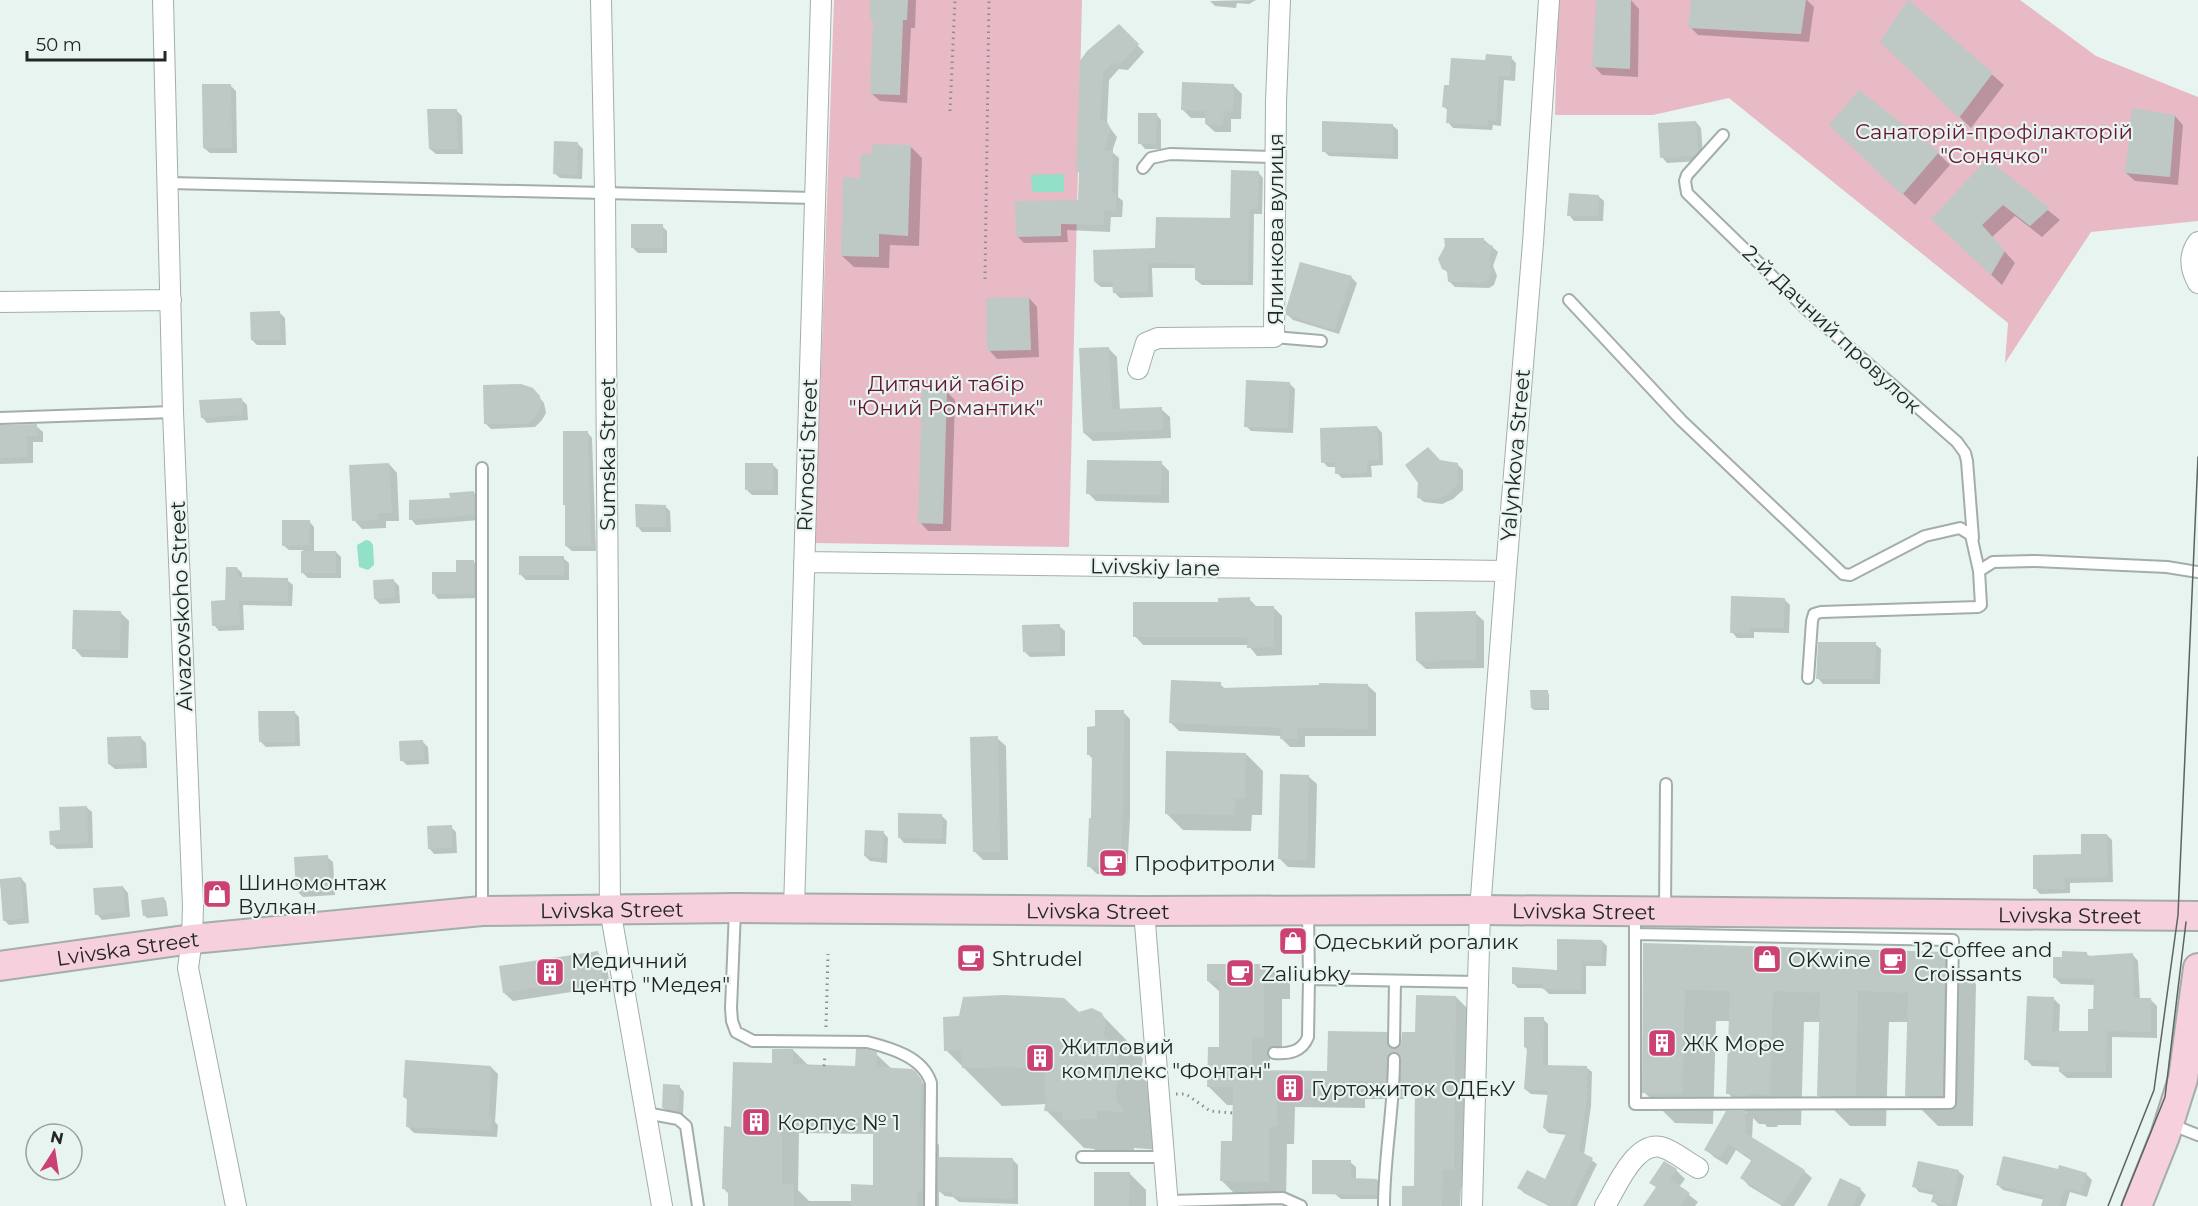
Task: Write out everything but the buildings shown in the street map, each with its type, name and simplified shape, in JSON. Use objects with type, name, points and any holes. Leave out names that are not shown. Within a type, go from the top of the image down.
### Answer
[{"type":"main road","name":"Lvivska Street","points":[[0,966],[192,939],[482,911],[735,908],[1144,911],[1480,910],[1635,923],[1665,912],[2198,915]]},
{"type":"main road","points":[[2137,1206],[2169,1123],[2183,1079],[2198,968]]},
{"type":"street","name":"Aivazovskoho Street","points":[[163,0],[173,412],[193,906],[188,968],[236,1206]]},
{"type":"street","name":"Sumska Street","points":[[601,0],[605,192],[610,909],[662,1206]]},
{"type":"street","name":"Rivnosti Street","points":[[794,909],[821,0]]},
{"type":"street","name":"Ялинкова вулиця","points":[[1138,369],[1146,343],[1158,338],[1274,337],[1275,157],[1280,0]]},
{"type":"street","name":"Yalynkova Street","points":[[1472,1206],[1480,910],[1533,243],[1549,0]]},
{"type":"street","points":[[2198,242],[2192,255],[2191,265],[2198,283]]},
{"type":"street","points":[[0,302],[171,300]]},
{"type":"street","name":"Lvivskiy lane","points":[[804,562],[1506,571]]},
{"type":"street","points":[[1144,911],[1168,1204]]},
{"type":"street","points":[[1605,1206],[1633,1159],[1646,1148],[1663,1147],[1698,1168]]},
{"type":"lane","name":"2-й Дачний провулок","points":[[1722,135],[1687,175],[1685,187],[1687,193],[1806,309],[1957,442],[1965,453],[1967,461],[1973,542],[1979,571],[1981,605],[1978,607],[1821,612],[1814,615],[1812,621],[1808,678]]},
{"type":"lane","points":[[1143,168],[1151,158],[1170,154],[1275,157]]},
{"type":"lane","points":[[169,183],[815,198]]},
{"type":"lane","points":[[1569,300],[1681,420],[1843,574],[1850,574],[1925,536],[1950,529],[1967,530],[1973,542]]},
{"type":"lane","points":[[1274,337],[1321,341]]},
{"type":"lane","points":[[0,418],[173,412]]},
{"type":"lane","points":[[482,468],[482,911]]},
{"type":"lane","points":[[1979,571],[1993,562],[2036,561],[2167,567],[2198,572]]},
{"type":"lane","points":[[1665,912],[1666,784]]},
{"type":"lane","points":[[735,908],[731,1008],[736,1032],[753,1041],[867,1042],[886,1047],[915,1060],[929,1075],[931,1083],[930,1206]]},
{"type":"lane","points":[[1274,1053],[1295,1051],[1304,1045],[1308,1037],[1308,911]]},
{"type":"lane","points":[[1635,923],[1953,940],[1950,1103],[1635,1104],[1635,923]]},
{"type":"lane","points":[[1309,979],[1477,982]]},
{"type":"lane","points":[[1394,1042],[1395,981]]},
{"type":"lane","points":[[1384,1206],[1384,1170],[1394,1097],[1394,1059]]},
{"type":"lane","points":[[646,1113],[678,1119],[686,1126],[689,1132],[698,1206]]},
{"type":"lane","points":[[2169,1123],[2198,1135]]},
{"type":"lane","points":[[1082,1157],[1164,1157]]},
{"type":"lane","points":[[1168,1204],[1283,1198],[1301,1206]]},
{"type":"path","points":[[950,111],[955,0]]},
{"type":"path","points":[[986,279],[989,0]]},
{"type":"path","points":[[824,1066],[828,954]]},
{"type":"path","points":[[1159,1095],[1186,1094],[1210,1111],[1232,1113]]},
{"type":"green space","name":"Дитячий табір \"Юний Романтик\"","points":[[834,0],[1082,0],[1069,547],[815,543]]},
{"type":"green space","name":"Санаторій-профілакторій \"Сонячко\"","points":[[1558,0],[2020,0],[2096,56],[2198,97],[2198,221],[2091,232],[2005,363],[2008,323],[1729,98],[1653,115],[1555,115]]},
{"type":"shaded area","points":[[1064,174],[1064,192],[1032,192],[1031,175]]},
{"type":"shaded area","points":[[366,540],[373,545],[374,565],[368,570],[359,567],[357,545]]},
{"type":"tram line","points":[[2108,1206],[2154,1090],[2178,915],[2198,457]]},
{"type":"tram line","points":[[2121,1206],[2165,1097],[2186,922]]},
{"type":"place","name":"Профитроли","points":[[1113,863]]},
{"type":"place","name":"Шиномонтаж Вулкан","points":[[217,894]]},
{"type":"place","name":"Одеський рогалик","points":[[1293,941]]},
{"type":"place","name":"Shtrudel","points":[[971,958]]},
{"type":"place","name":"OKwine","points":[[1767,959]]},
{"type":"place","name":"12 Coffee and Croissants","points":[[1893,961]]},
{"type":"place","name":"Медичний центр \"Медея\"","points":[[550,972]]},
{"type":"place","name":"Zaliubky","points":[[1240,973]]},
{"type":"place","name":"ЖК Море","points":[[1662,1043]]},
{"type":"place","name":"Житловий комплекс \"Фонтан\"","points":[[1040,1058]]},
{"type":"place","name":"Гуртожиток ОДЕкУ","points":[[1290,1088]]},
{"type":"place","name":"Корпус № 1","points":[[756,1122]]}]
